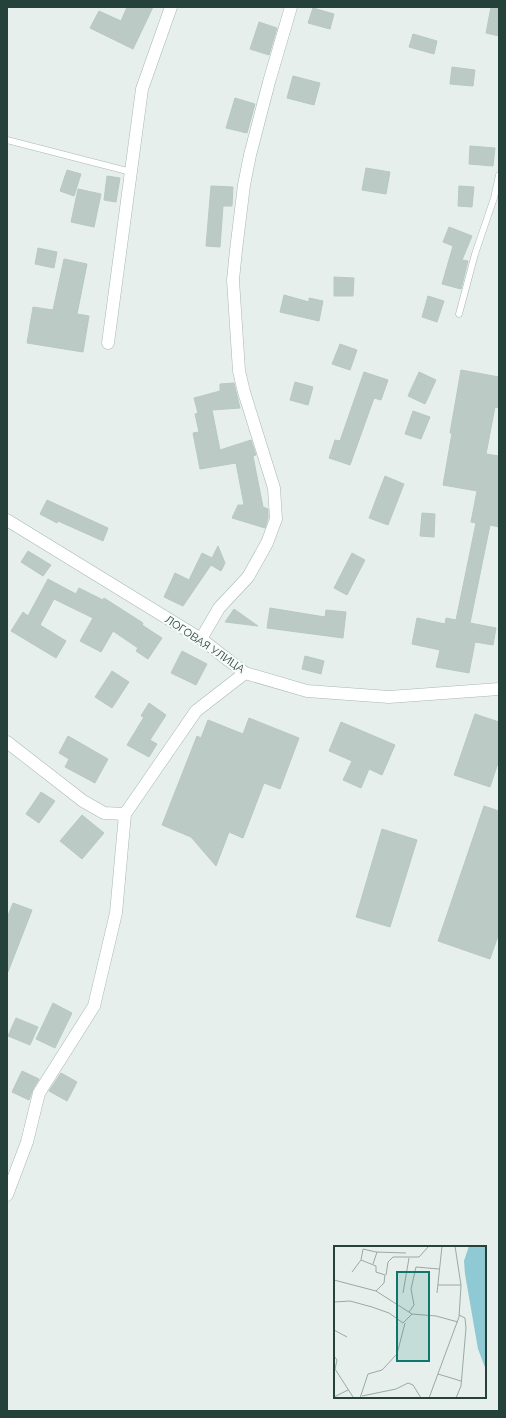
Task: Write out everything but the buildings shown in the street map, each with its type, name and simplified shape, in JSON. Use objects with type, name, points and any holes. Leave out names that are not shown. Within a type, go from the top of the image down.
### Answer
[{"type":"street","points":[[108,342],[142,89],[171,7]]},
{"type":"street","points":[[201,639],[219,608],[248,577],[267,543],[276,519],[274,488],[244,392],[239,371],[233,280],[244,185],[250,155],[291,7]]},
{"type":"street","name":"ЛОГОВАЯ УЛИЦА","points":[[7,520],[201,639],[245,673],[307,691],[389,697],[499,689]]},
{"type":"street","points":[[7,1195],[27,1142],[39,1093],[94,1006],[116,913],[125,814],[196,711],[245,673]]},
{"type":"street","points":[[7,742],[83,801],[104,813],[125,814]]},
{"type":"lane","points":[[7,140],[131,172]]},
{"type":"lane","points":[[459,314],[494,198],[499,175]]}]
